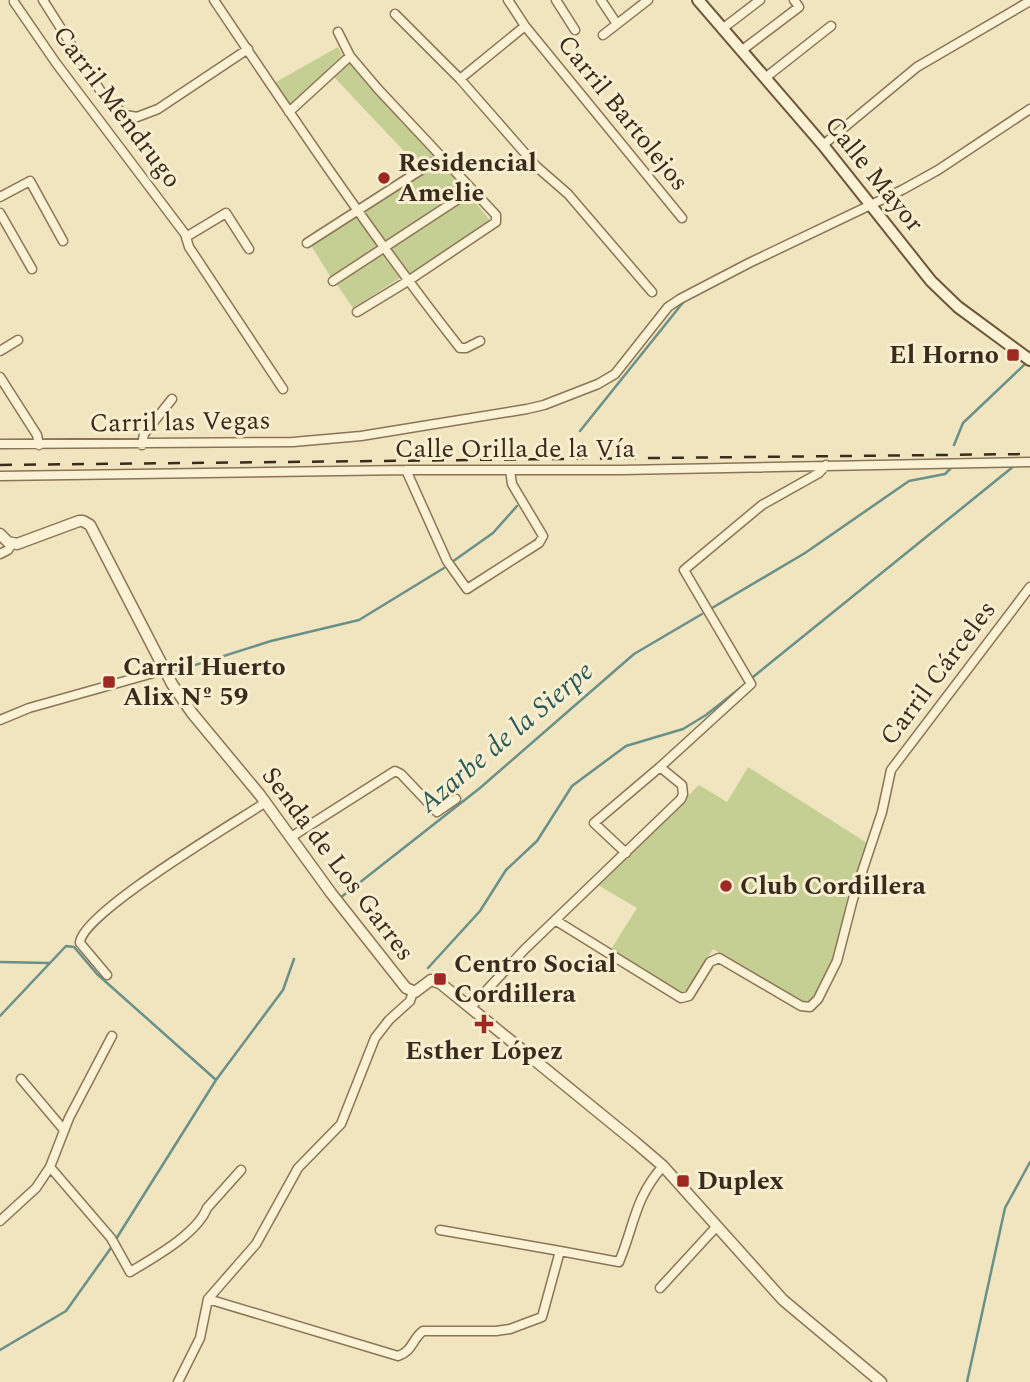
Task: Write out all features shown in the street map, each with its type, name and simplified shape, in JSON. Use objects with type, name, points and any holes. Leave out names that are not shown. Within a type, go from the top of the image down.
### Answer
[{"type":"main road","name":"Calle Mayor","points":[[698,0],[823,145],[924,273],[944,294],[1030,360]]},
{"type":"street","points":[[43,0],[105,98],[125,115],[137,117],[158,109],[248,49]]},
{"type":"street","name":"Carril Bartolejos","points":[[508,0],[525,26],[682,218]]},
{"type":"street","points":[[556,0],[575,30]]},
{"type":"street","points":[[602,0],[617,24]]},
{"type":"street","points":[[603,35],[648,0]]},
{"type":"street","points":[[722,29],[760,0]]},
{"type":"street","points":[[217,1],[289,111],[408,281],[460,348],[480,341]]},
{"type":"street","points":[[823,145],[917,67],[1030,1]]},
{"type":"street","name":"Carril Mendrugo","points":[[14,2],[186,237],[283,389]]},
{"type":"street","points":[[741,51],[797,3]]},
{"type":"street","points":[[395,14],[460,79],[537,167],[568,194],[652,292]]},
{"type":"street","points":[[460,79],[525,26]]},
{"type":"street","points":[[765,78],[831,26]]},
{"type":"street","points":[[338,32],[350,56],[377,89],[496,215],[496,222],[357,312]]},
{"type":"street","points":[[289,111],[350,56]]},
{"type":"street","points":[[79,93],[95,82]]},
{"type":"street","name":"Carril las Vegas","points":[[0,444],[280,443],[361,436],[544,405],[598,384],[615,374],[668,307],[680,299],[938,170],[1030,109]]},
{"type":"street","points":[[307,243],[441,157]]},
{"type":"street","points":[[0,197],[30,181],[63,241]]},
{"type":"street","points":[[333,281],[472,190]]},
{"type":"street","points":[[0,213],[32,269]]},
{"type":"street","points":[[186,237],[226,213],[249,249]]},
{"type":"street","points":[[0,351],[18,340]]},
{"type":"street","points":[[0,377],[37,435],[39,444]]},
{"type":"street","points":[[142,445],[144,434],[172,399]]},
{"type":"street","name":"Calle Orilla de la Vía","points":[[0,476],[610,470],[1030,462]]},
{"type":"street","points":[[626,853],[594,823],[751,684],[684,570],[762,505],[819,473],[826,465]]},
{"type":"street","points":[[406,470],[447,561],[467,589],[539,543],[543,536],[510,480],[510,470]]},
{"type":"street","name":"Senda de Los Garres","points":[[12,544],[28,541],[79,521],[87,522],[164,670],[192,713],[266,802],[406,988],[413,992],[428,981],[434,981],[663,1166],[790,1307],[881,1382]]},
{"type":"street","points":[[0,534],[12,544],[0,554]]},
{"type":"street","name":"Carril Cárceles","points":[[555,920],[681,998],[689,996],[710,962],[719,958],[801,1006],[810,1007],[818,999],[837,961],[853,899],[882,812],[891,770],[1030,587]]},
{"type":"street","points":[[0,720],[40,704],[164,670]]},
{"type":"street","points":[[470,1008],[525,949],[681,799],[682,785],[660,767]]},
{"type":"street","points":[[291,837],[395,771],[437,812],[456,799]]},
{"type":"street","points":[[107,975],[80,943],[80,936],[87,928],[129,892],[266,802]]},
{"type":"street","points":[[178,1382],[200,1338],[208,1299],[256,1244],[298,1168],[341,1124],[375,1038],[410,1000],[413,992]]},
{"type":"street","points":[[0,1221],[36,1188],[50,1167],[64,1130],[112,1037]]},
{"type":"street","points":[[21,1079],[64,1130]]},
{"type":"street","points":[[440,1230],[619,1262],[636,1209],[646,1188],[663,1166]]},
{"type":"street","points":[[50,1167],[111,1238],[130,1272],[189,1230],[241,1170]]},
{"type":"street","points":[[660,1288],[717,1226]]},
{"type":"street","points":[[208,1299],[398,1356],[411,1349],[417,1335],[423,1331],[496,1331],[510,1329],[542,1317],[560,1251]]},
{"type":"green space","points":[[338,47],[342,55],[291,106],[276,82]]},
{"type":"green space","points":[[350,63],[436,158],[420,168],[333,76]]},
{"type":"green space","points":[[441,162],[465,188],[386,241],[365,212]]},
{"type":"green space","points":[[470,196],[490,220],[410,274],[391,249]]},
{"type":"green space","points":[[358,216],[379,248],[332,279],[310,244]]},
{"type":"green space","points":[[382,253],[400,278],[353,308],[336,283]]},
{"type":"green space","name":"Club Cordillera","points":[[748,767],[867,843],[847,899],[837,950],[811,1003],[807,1005],[713,949],[685,995],[610,951],[637,908],[598,885],[699,785],[727,802]]},
{"type":"waterway","points":[[580,431],[685,300]]},
{"type":"waterway","name":"Azarbe de la Sierpe","points":[[954,445],[963,423],[1024,365]]},
{"type":"waterway","name":"Azarbe de la Sierpe","points":[[712,608],[805,553],[909,481],[945,474],[953,466]]},
{"type":"waterway","points":[[753,677],[1014,466]]},
{"type":"waterway","points":[[452,562],[493,533],[517,506]]},
{"type":"waterway","points":[[170,673],[271,641],[359,620],[444,568]]},
{"type":"waterway","name":"Azarbe de la Sierpe","points":[[340,898],[480,788],[634,654],[702,614]]},
{"type":"waterway","points":[[428,968],[480,911],[506,870],[537,841],[572,786],[626,746],[683,729],[706,715],[744,685]]},
{"type":"waterway","points":[[0,1016],[66,946],[74,947],[97,974],[215,1079]]},
{"type":"waterway","name":"Azarbe de la Sierpe","points":[[116,1239],[216,1080],[283,990],[294,959]]},
{"type":"waterway","points":[[0,962],[49,963]]},
{"type":"waterway","points":[[967,1382],[1005,1208],[1030,1162]]},
{"type":"waterway","name":"Azarbe de la Sierpe","points":[[0,1350],[66,1311],[113,1245]]},
{"type":"railway","points":[[0,465],[1030,454]]},
{"type":"place","name":"Residencial Amelie","points":[[384,178]]},
{"type":"place","name":"El Horno","points":[[1013,355]]},
{"type":"place","name":"Carril Huerto Alix Nº 59","points":[[109,682]]},
{"type":"place","name":"Club Cordillera","points":[[726,886]]},
{"type":"place","name":"Centro Social Cordillera","points":[[440,979]]},
{"type":"place","name":"Esther López","points":[[484,1024]]},
{"type":"place","name":"Duplex","points":[[683,1181]]}]
